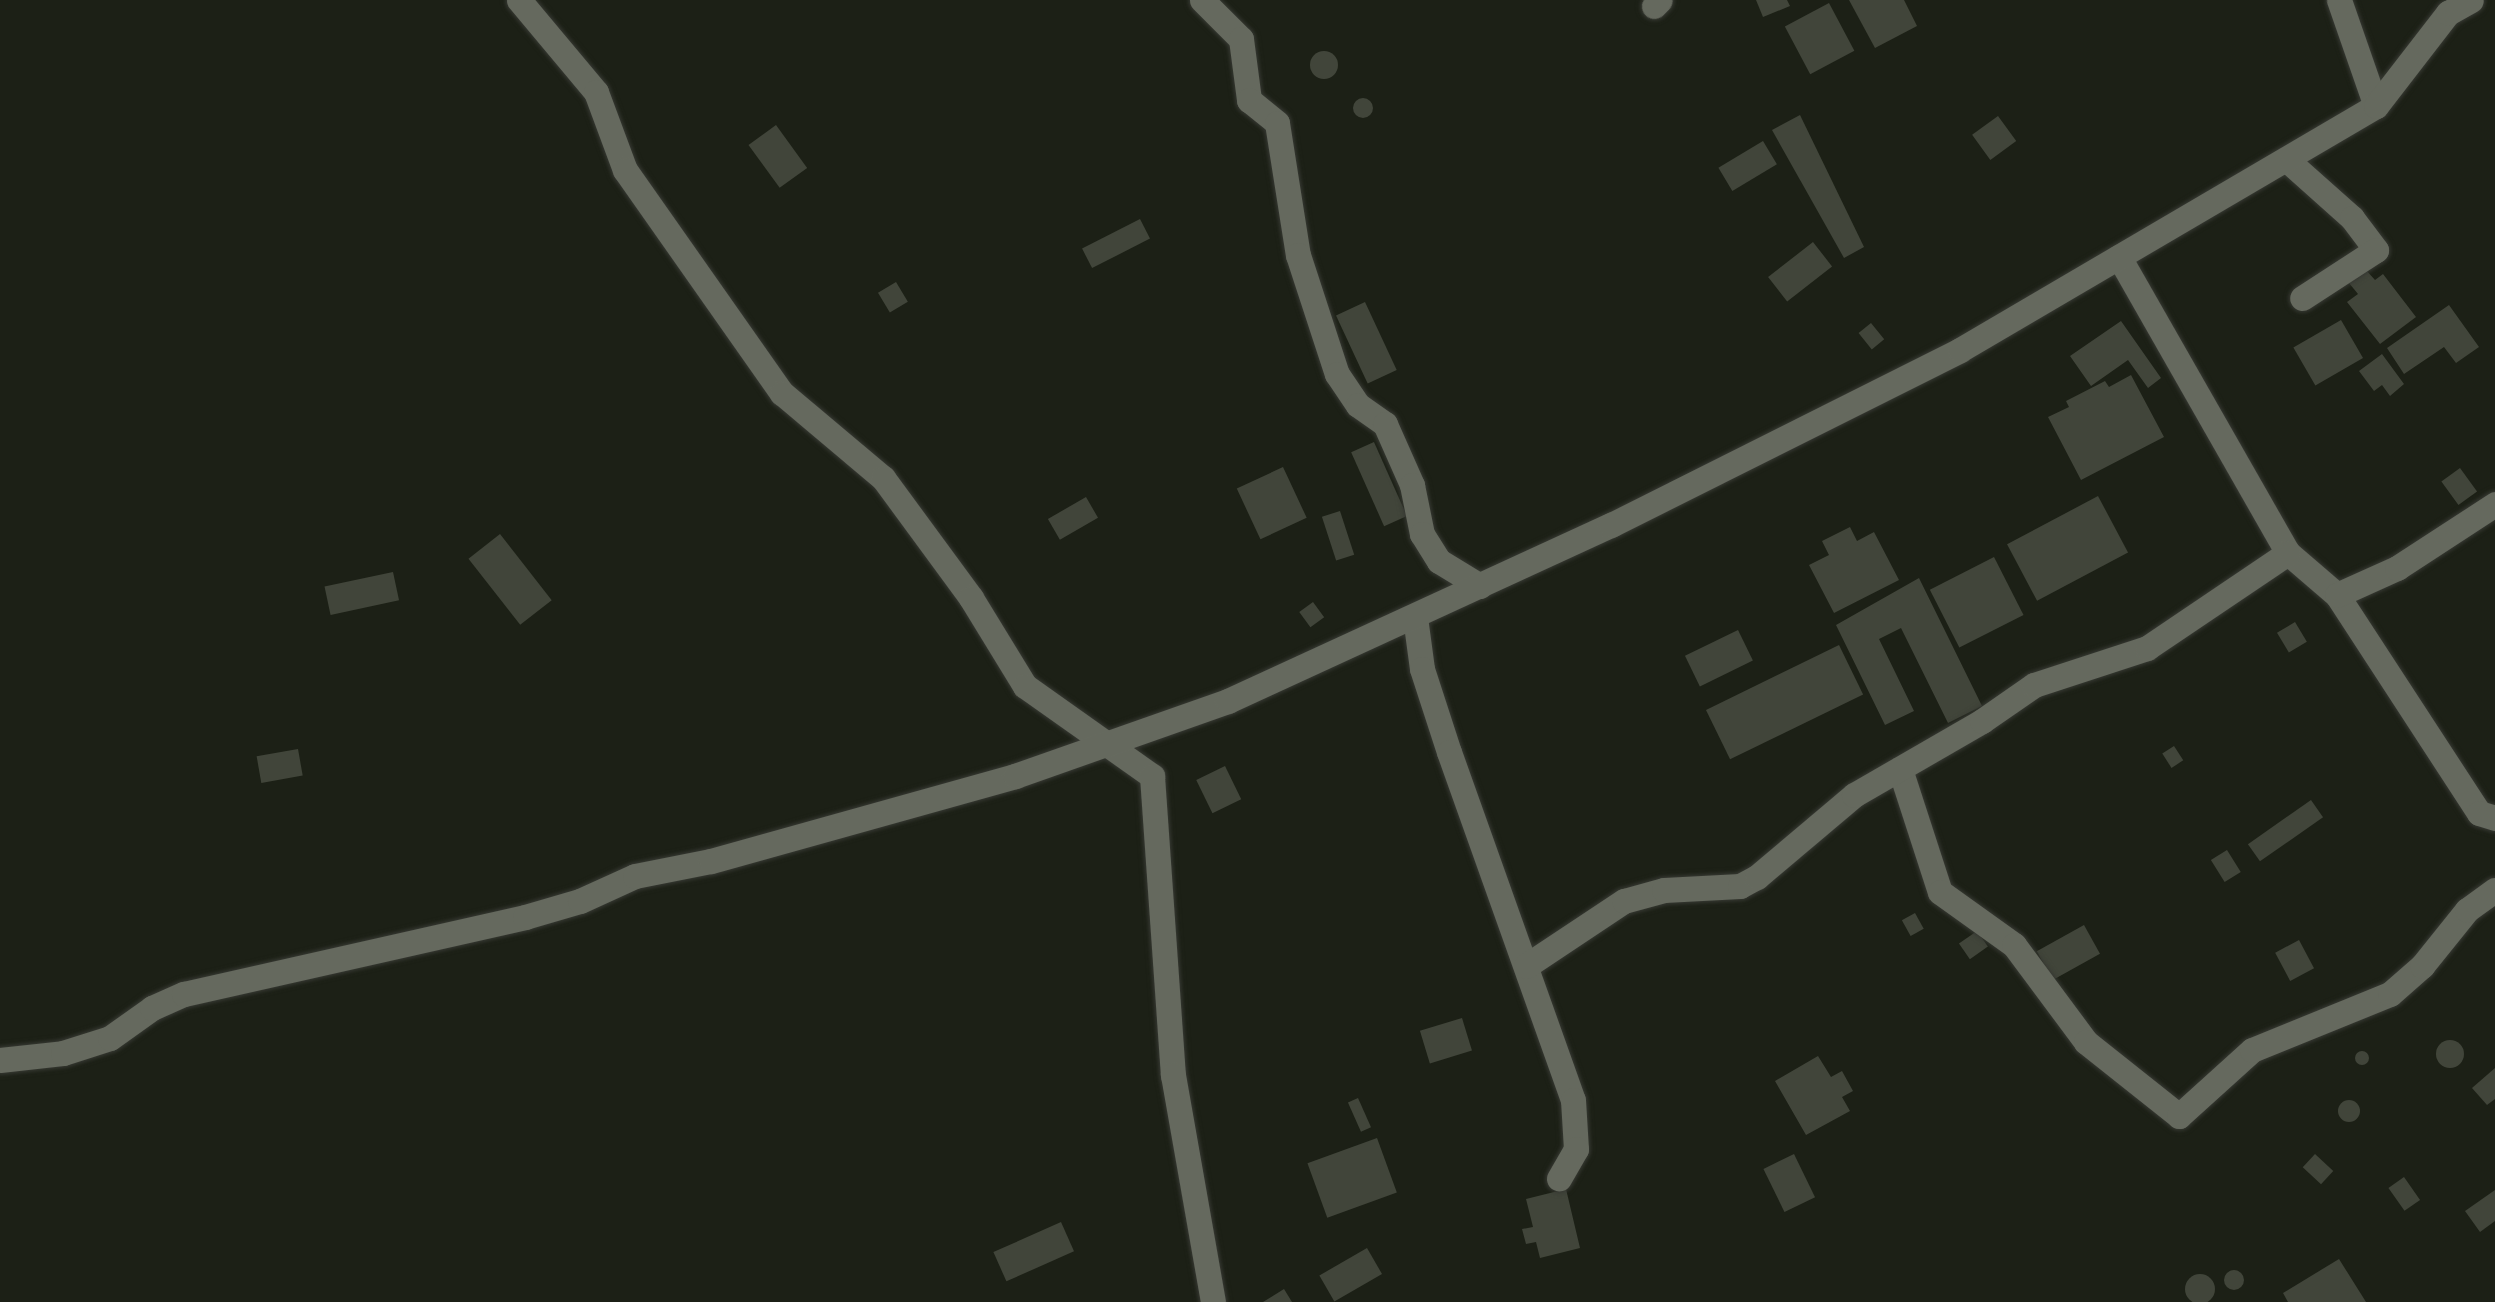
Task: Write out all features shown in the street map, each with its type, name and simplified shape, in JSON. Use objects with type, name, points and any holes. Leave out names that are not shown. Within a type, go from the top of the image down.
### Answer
[{"type":"street","points":[[520,0],[596,92],[625,170],[782,393],[883,478],[970,598],[1025,686],[1152,776],[1173,1075],[1213,1302]]},
{"type":"street","points":[[1202,0],[1240,39],[1250,100],[1277,123],[1298,256],[1338,374],[1358,406],[1385,424],[1412,485],[1422,534],[1440,561],[1480,586]]},
{"type":"street","points":[[2340,0],[2376,106]]},
{"type":"street","points":[[0,1060],[63,1053],[110,1038],[152,1008],[184,994],[525,917],[580,901],[636,876],[711,861],[1015,776],[1228,702],[1480,586],[1960,350],[2220,193],[2287,160],[2376,106],[2448,13],[2470,0]]},
{"type":"street","points":[[2287,160],[2352,218],[2376,250],[2302,298]]},
{"type":"street","points":[[2119,257],[2288,553],[2337,595],[2479,812],[2495,818]]},
{"type":"street","points":[[2337,595],[2397,568],[2495,504]]},
{"type":"street","points":[[1526,966],[1624,902],[1664,890],[1740,886],[1757,877],[1854,795],[2034,685],[2146,648],[2288,553]]},
{"type":"street","points":[[1415,617],[1422,669],[1573,1100],[1576,1148],[1559,1178]]},
{"type":"street","points":[[1900,769],[1940,892],[2014,945],[2086,1042],[2179,1116],[2252,1050],[2390,994],[2422,966],[2466,910],[2495,890]]},
{"type":"building","points":[[1756,0],[1787,0],[1790,6],[1763,17]]},
{"type":"building","points":[[1849,0],[1904,0],[1917,26],[1875,48]]},
{"type":"building","points":[[1829,3],[1854,51],[1810,74],[1785,26]]},
{"type":"building","points":[[1324,51],[1334,55],[1338,65],[1334,75],[1324,79],[1314,75],[1310,65],[1314,55]]},
{"type":"building","points":[[1359,98],[1367,98],[1373,108],[1367,118],[1359,118],[1353,112],[1353,104]]},
{"type":"building","points":[[1800,115],[1864,247],[1844,258],[1772,130]]},
{"type":"building","points":[[1998,116],[2016,141],[1990,160],[1972,135]]},
{"type":"building","points":[[776,125],[807,168],[780,188],[748,145]]},
{"type":"building","points":[[1763,141],[1777,164],[1732,191],[1718,168]]},
{"type":"building","points":[[1140,219],[1150,239],[1092,268],[1082,249]]},
{"type":"building","points":[[1813,242],[1832,266],[1787,302],[1768,277]]},
{"type":"building","points":[[2366,270],[2375,280],[2383,274],[2416,317],[2380,344],[2347,302],[2358,294],[2349,283]]},
{"type":"building","points":[[896,282],[908,302],[890,313],[878,293]]},
{"type":"building","points":[[1365,302],[1397,370],[1368,383],[1336,316]]},
{"type":"building","points":[[2449,305],[2479,347],[2456,363],[2444,347],[2404,374],[2387,348]]},
{"type":"building","points":[[2341,320],[2363,358],[2315,386],[2293,348]]},
{"type":"building","points":[[2121,321],[2161,378],[2148,388],[2128,360],[2091,386],[2070,356]]},
{"type":"building","points":[[1871,323],[1884,339],[1872,349],[1859,333]]},
{"type":"building","points":[[2382,354],[2404,384],[2390,396],[2382,385],[2374,391],[2359,371]]},
{"type":"building","points":[[2131,375],[2164,437],[2081,480],[2048,417],[2069,407],[2066,401],[2105,381],[2109,387]]},
{"type":"building","points":[[1374,442],[1407,516],[1384,526],[1351,452]]},
{"type":"building","points":[[1283,467],[1307,518],[1260,539],[1237,489]]},
{"type":"building","points":[[2460,468],[2477,491],[2458,505],[2441,482]]},
{"type":"building","points":[[2098,496],[2128,553],[2037,601],[2007,544]]},
{"type":"building","points":[[1086,497],[1098,518],[1060,540],[1048,519]]},
{"type":"building","points":[[1340,511],[1354,555],[1336,561],[1322,517]]},
{"type":"building","points":[[1850,527],[1857,541],[1874,532],[1899,580],[1834,613],[1809,565],[1829,555],[1822,541]]},
{"type":"building","points":[[500,534],[552,600],[520,625],[468,559]]},
{"type":"building","points":[[1994,557],[2024,615],[1959,648],[1930,590]]},
{"type":"building","points":[[393,572],[399,600],[331,615],[325,587]]},
{"type":"building","points":[[1919,578],[1982,706],[1948,723],[1901,628],[1879,639],[1914,711],[1885,725],[1836,625]]},
{"type":"building","points":[[1313,602],[1324,617],[1310,627],[1299,612]]},
{"type":"building","points":[[2295,622],[2307,642],[2289,653],[2277,633]]},
{"type":"building","points":[[1738,630],[1753,661],[1700,686],[1685,656]]},
{"type":"building","points":[[1839,645],[1863,694],[1730,759],[1706,710]]},
{"type":"building","points":[[2174,746],[2183,760],[2172,768],[2162,754]]},
{"type":"building","points":[[298,749],[303,776],[261,783],[257,756]]},
{"type":"building","points":[[1225,766],[1241,799],[1212,813],[1196,780]]},
{"type":"building","points":[[2311,800],[2323,817],[2260,861],[2248,844]]},
{"type":"building","points":[[2227,850],[2241,872],[2225,882],[2211,860]]},
{"type":"building","points":[[1915,913],[1924,929],[1911,936],[1902,920]]},
{"type":"building","points":[[2084,925],[2100,954],[2053,980],[2037,951]]},
{"type":"building","points":[[1977,931],[1988,947],[1970,959],[1959,944]]},
{"type":"building","points":[[2299,940],[2314,968],[2290,981],[2275,953]]},
{"type":"building","points":[[1462,1018],[1472,1051],[1430,1063],[1420,1031]]},
{"type":"building","points":[[2450,1040],[2460,1044],[2464,1054],[2460,1064],[2450,1068],[2440,1064],[2436,1054],[2440,1044]]},
{"type":"building","points":[[2362,1051],[2369,1058],[2362,1065],[2355,1058]]},
{"type":"building","points":[[1818,1056],[1831,1077],[1842,1071],[1853,1091],[1842,1097],[1850,1111],[1806,1135],[1775,1081]]},
{"type":"building","points":[[2495,1068],[2495,1099],[2487,1105],[2472,1088]]},
{"type":"building","points":[[1358,1098],[1371,1127],[1361,1132],[1348,1102]]},
{"type":"building","points":[[2349,1100],[2357,1103],[2357,1119],[2349,1122],[2341,1119],[2338,1111],[2341,1103]]},
{"type":"building","points":[[1377,1138],[1397,1193],[1327,1218],[1307,1163]]},
{"type":"building","points":[[1794,1154],[1815,1197],[1784,1212],[1763,1169]]},
{"type":"building","points":[[2315,1154],[2333,1171],[2321,1184],[2303,1167]]},
{"type":"building","points":[[2404,1177],[2420,1200],[2404,1211],[2388,1188]]},
{"type":"building","points":[[1566,1189],[1580,1248],[1540,1258],[1536,1242],[1526,1244],[1522,1229],[1533,1227],[1526,1199]]},
{"type":"building","points":[[2495,1190],[2495,1221],[2480,1232],[2465,1211]]},
{"type":"building","points":[[1061,1222],[1074,1251],[1006,1281],[993,1252]]},
{"type":"building","points":[[1367,1248],[1382,1274],[1334,1301],[1319,1276]]},
{"type":"building","points":[[2339,1259],[2366,1302],[2288,1302],[2283,1293]]},
{"type":"building","points":[[2234,1270],[2244,1280],[2234,1290],[2224,1280]]},
{"type":"building","points":[[2200,1274],[2211,1278],[2215,1289],[2211,1300],[2200,1304],[2189,1300],[2185,1289],[2189,1278]]},
{"type":"building","points":[[1284,1289],[1292,1302],[1263,1302]]}]
